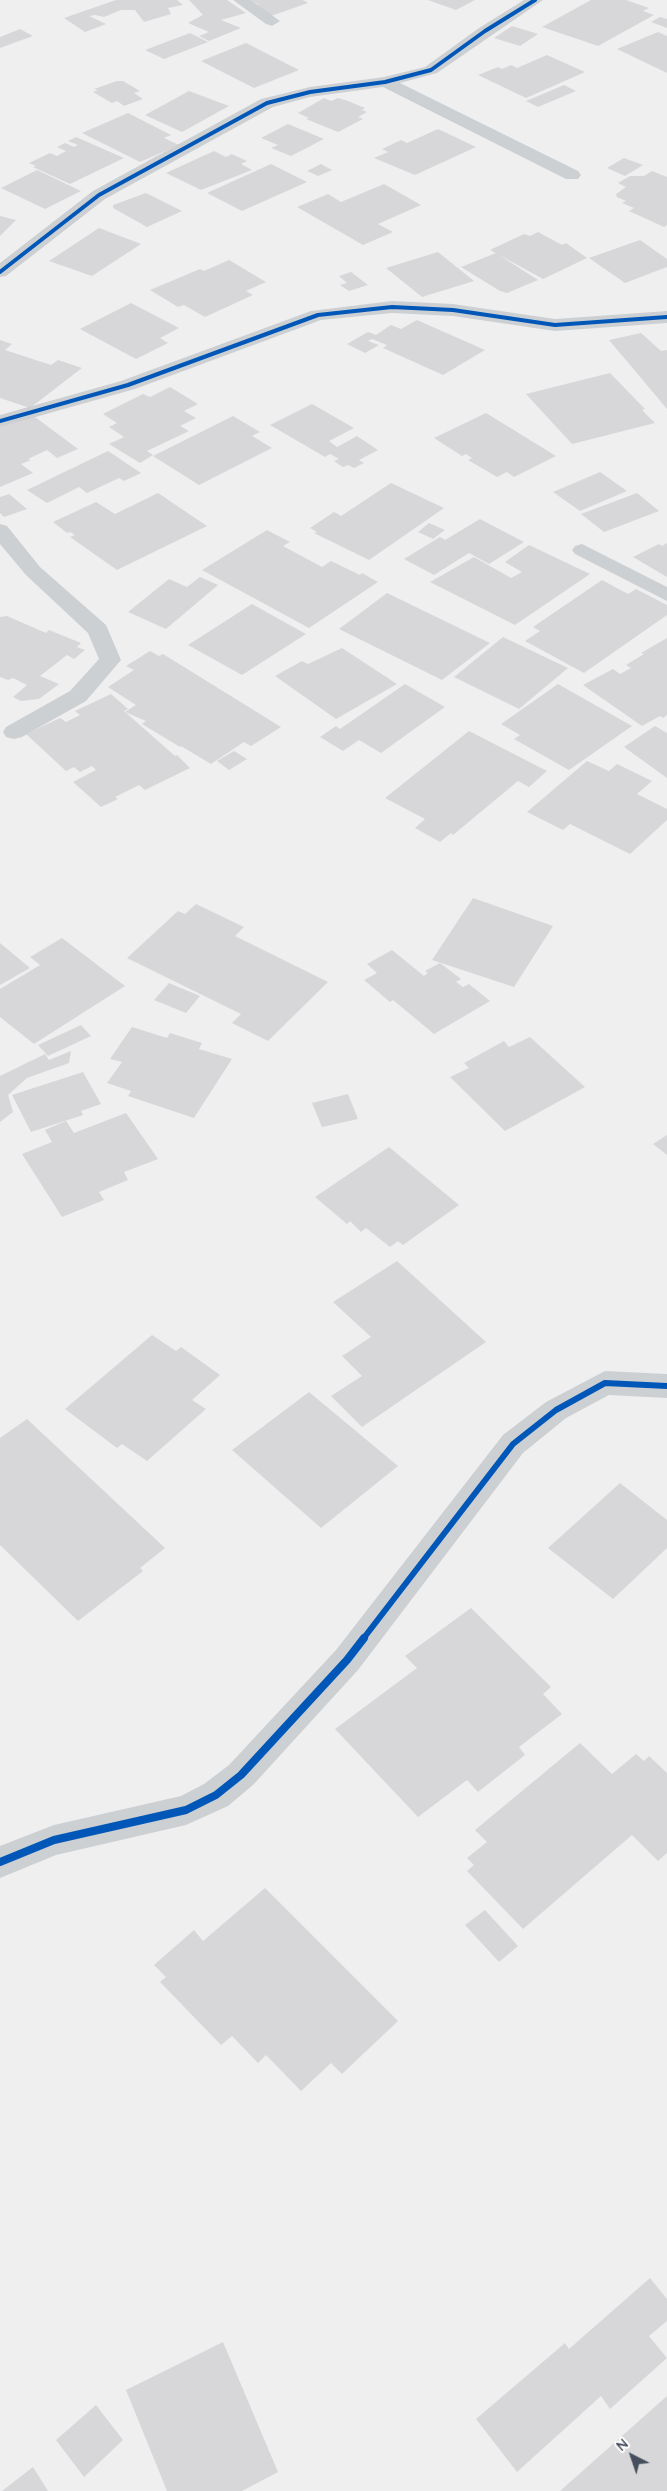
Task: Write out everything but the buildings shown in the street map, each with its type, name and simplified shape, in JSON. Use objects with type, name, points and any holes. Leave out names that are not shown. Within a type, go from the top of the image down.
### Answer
[{"type":"street","points":[[241,0],[272,21]]},
{"type":"street","points":[[0,272],[99,195],[267,103],[310,92],[385,82],[424,72],[438,66],[485,31],[535,0]]},
{"type":"street","points":[[385,82],[572,175]]},
{"type":"street","points":[[0,420],[128,384],[318,315],[392,307],[453,310],[555,325],[667,317]]},
{"type":"street","points":[[0,530],[33,571],[98,630],[110,660],[78,696],[14,732]]},
{"type":"street","points":[[582,550],[667,595]]},
{"type":"street","points":[[0,1862],[54,1840],[186,1810],[216,1795],[241,1775],[347,1660],[513,1444],[556,1410],[605,1383],[654,1383],[667,1386]]},
{"type":"cycle path","points":[[0,272],[99,195],[267,103],[310,92],[385,82],[431,70],[485,31],[535,0]]},
{"type":"cycle path","points":[[0,421],[128,385],[318,315],[392,307],[453,310],[555,325],[667,317]]},
{"type":"cycle path","points":[[0,1862],[54,1840],[186,1810],[216,1795],[241,1775],[347,1660],[513,1444],[556,1410],[605,1383],[667,1386]]}]
